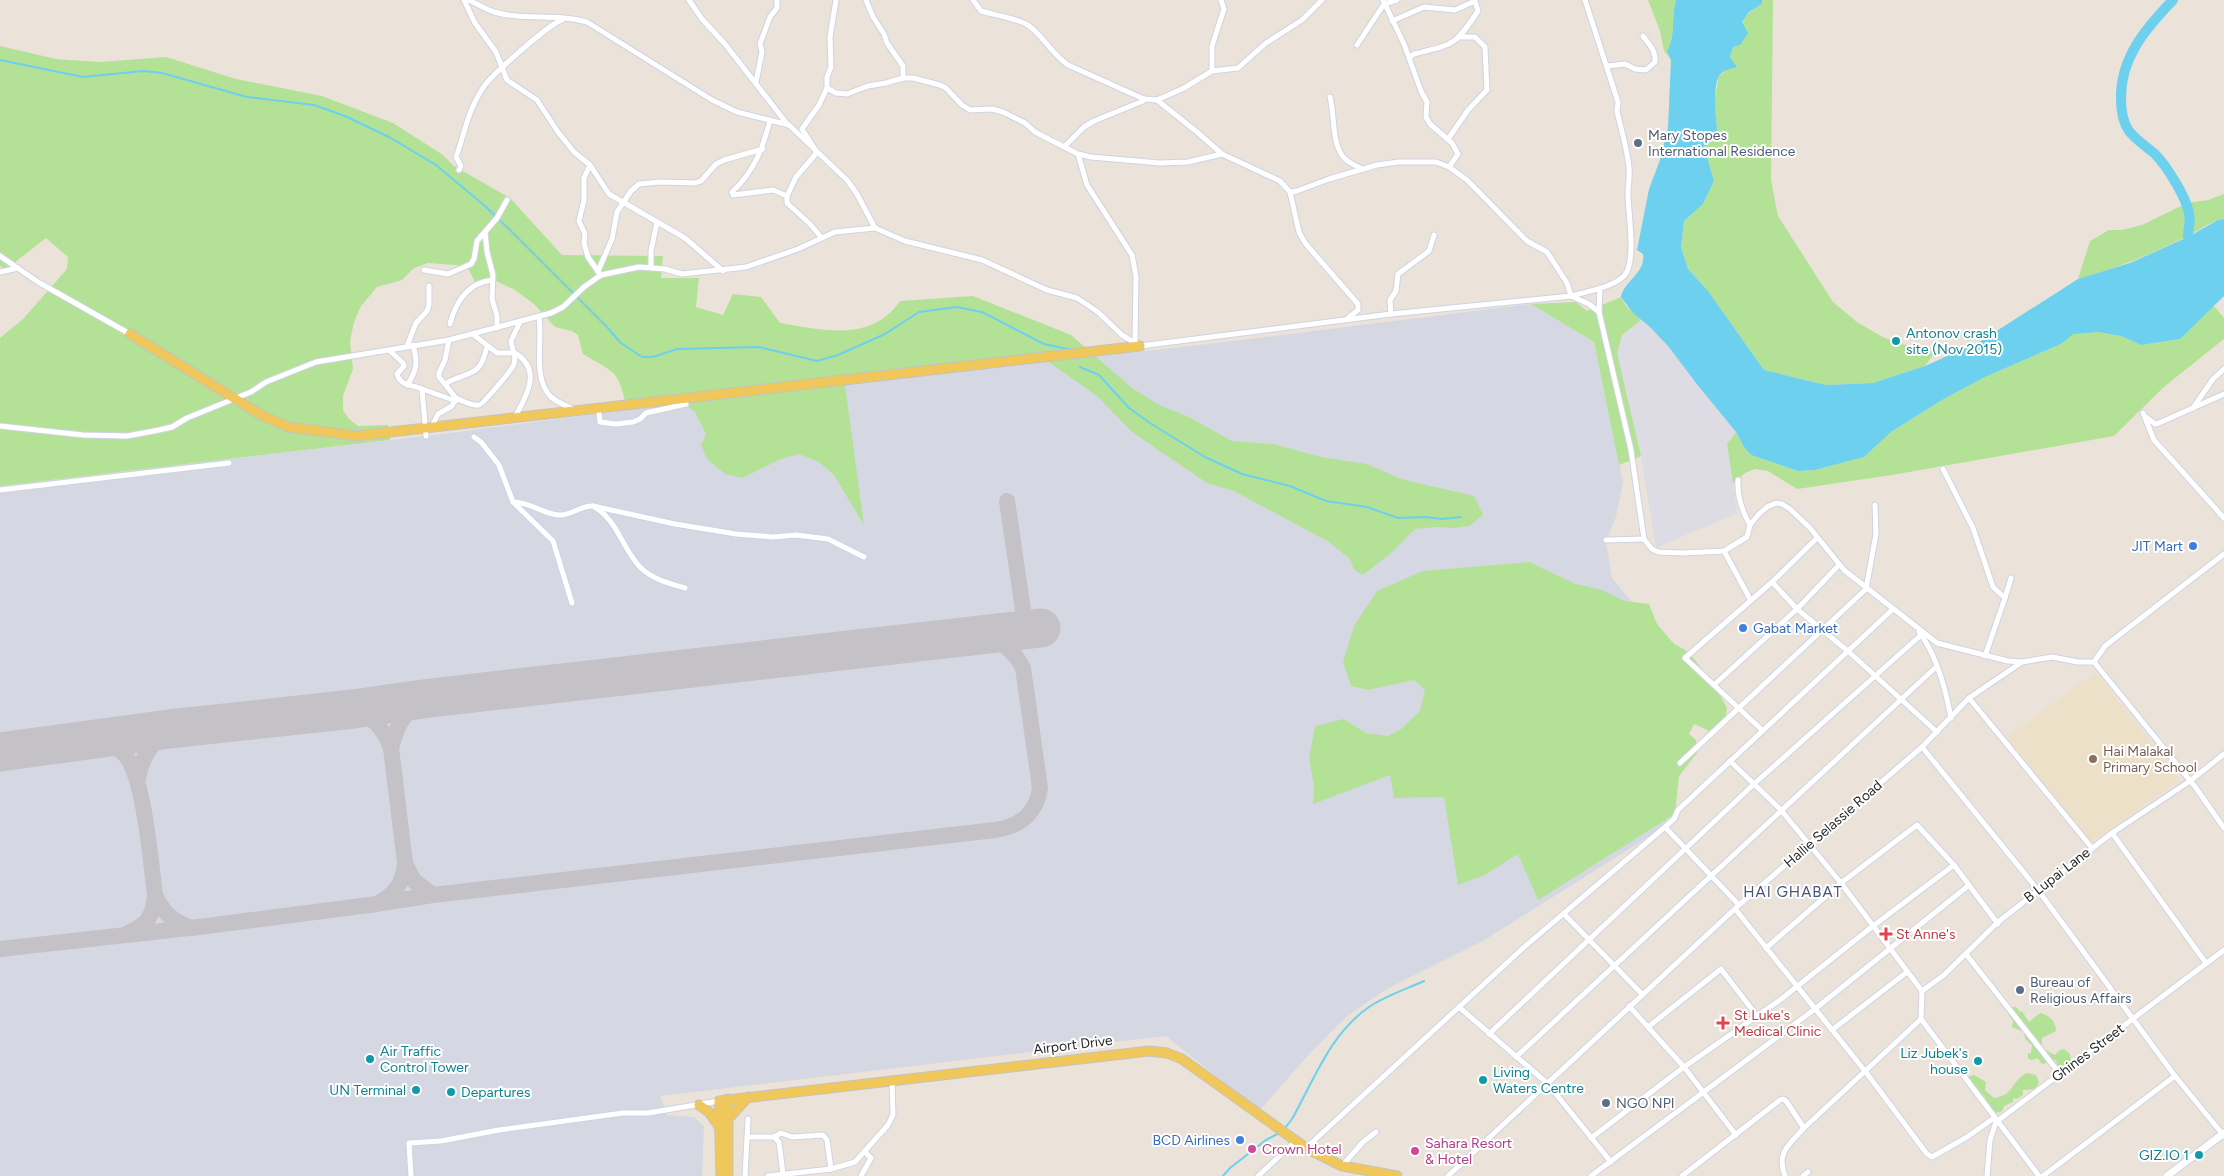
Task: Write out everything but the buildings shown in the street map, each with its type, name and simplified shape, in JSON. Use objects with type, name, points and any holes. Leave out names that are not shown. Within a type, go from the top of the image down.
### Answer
[{"type":"main road","points":[[130,334],[234,400],[263,416],[289,427],[356,436],[1138,344]]},
{"type":"main road","name":"Airport Drive","points":[[719,1101],[1142,1051],[1157,1052],[1174,1056],[1191,1065],[1306,1148],[1359,1173],[1397,1176]]},
{"type":"main road","points":[[728,1120],[748,1097]]},
{"type":"main road","points":[[728,1099],[728,1176]]},
{"type":"main road","points":[[719,1101],[721,1176]]},
{"type":"main road","points":[[699,1105],[709,1112],[720,1128]]},
{"type":"street","points":[[464,0],[475,23],[496,52],[498,62],[503,68],[507,80],[537,100],[558,132],[574,152],[590,165],[609,194],[685,238],[723,271]]},
{"type":"street","points":[[469,0],[494,12],[518,16],[574,18],[587,22],[712,100],[737,112],[789,125]]},
{"type":"street","points":[[689,0],[702,19],[756,82],[789,125],[847,180],[857,194],[875,228]]},
{"type":"street","points":[[756,82],[762,52],[760,44],[770,16],[777,8],[777,0]]},
{"type":"street","points":[[816,151],[802,129],[819,105],[827,88],[827,77],[831,67],[830,37],[836,0]]},
{"type":"street","points":[[866,0],[887,43],[902,66],[903,78]]},
{"type":"street","points":[[973,0],[981,11],[1025,22],[1056,58],[1068,66],[1144,98],[1157,100],[1198,132],[1222,154],[1280,181],[1290,192],[1299,232],[1305,243],[1358,304],[1358,310],[1346,320]]},
{"type":"street","points":[[1212,71],[1212,46],[1224,9],[1221,0]]},
{"type":"street","points":[[1157,100],[1184,88],[1212,71],[1238,68],[1266,43],[1302,20],[1322,0]]},
{"type":"street","points":[[1383,2],[1397,0]]},
{"type":"street","points":[[599,273],[638,267],[682,274],[723,271],[746,267],[780,256],[835,232],[875,228],[905,241],[982,260],[1047,290],[1077,298],[1098,312],[1122,335],[1138,344],[1391,314],[1571,296],[1600,288],[1621,279],[1629,267],[1630,210],[1628,195],[1630,168],[1618,111],[1618,102],[1608,66],[1593,29],[1585,0]]},
{"type":"street","points":[[1392,20],[1424,7],[1455,10],[1469,1],[1475,1],[1478,11],[1461,37],[1450,45],[1414,54],[1410,57]]},
{"type":"street","points":[[1383,2],[1410,57],[1421,92],[1427,102],[1426,118],[1430,124],[1448,139],[1458,154],[1449,167]]},
{"type":"street","points":[[1357,45],[1383,2]]},
{"type":"street","points":[[459,170],[461,166],[456,157],[474,103],[485,84],[556,22],[565,18]]},
{"type":"street","points":[[1608,66],[1625,64],[1634,69],[1646,70],[1655,62],[1656,56],[1652,47],[1642,36]]},
{"type":"street","points":[[1448,139],[1468,110],[1487,90],[1485,46],[1475,37],[1461,37]]},
{"type":"street","points":[[827,88],[836,93],[847,94],[903,78],[914,78],[946,88],[962,106],[970,110],[1003,112],[1064,147],[1078,154],[1091,157],[1160,164],[1188,162],[1222,154]]},
{"type":"street","points":[[1330,97],[1333,108],[1335,137],[1344,158],[1362,169]]},
{"type":"street","points":[[1064,147],[1084,127],[1144,98]]},
{"type":"street","points":[[770,120],[763,149],[742,183],[732,193],[773,190],[787,196]]},
{"type":"street","points":[[0,426],[83,435],[127,436],[172,426],[187,418],[234,400],[266,382],[303,367],[332,359],[474,335],[539,317],[563,307],[599,273],[612,239],[617,212],[638,184],[660,182],[695,183],[701,181],[716,164],[724,160],[763,149]]},
{"type":"street","points":[[816,151],[796,177],[787,196],[787,203],[821,237]]},
{"type":"street","points":[[1078,154],[1086,185],[1132,255],[1136,276],[1138,344]]},
{"type":"street","points":[[1290,192],[1362,169],[1399,162],[1436,162],[1449,167],[1467,180],[1528,241],[1547,252],[1567,283],[1571,296],[1589,304],[1599,312]]},
{"type":"street","points":[[590,165],[584,178],[584,200],[579,221],[585,234],[584,243],[588,258],[599,273]]},
{"type":"street","points":[[424,270],[448,274],[471,264],[474,259],[477,241],[497,218],[507,200]]},
{"type":"street","points":[[651,268],[651,251],[657,222]]},
{"type":"street","points":[[485,232],[497,328]]},
{"type":"street","points":[[1391,314],[1390,300],[1396,291],[1398,274],[1429,251],[1434,236]]},
{"type":"street","points":[[0,256],[96,317],[130,334]]},
{"type":"street","points":[[0,272],[18,268]]},
{"type":"street","points":[[450,324],[454,308],[465,293],[478,283],[492,280]]},
{"type":"street","points":[[407,386],[416,370],[417,363],[410,346],[416,323],[427,311],[429,286]]},
{"type":"street","points":[[1600,288],[1599,312],[1632,450],[1644,539],[1652,549],[1658,552],[1684,553],[1724,551],[1747,537],[1750,525],[1767,507],[1776,503],[1790,508],[1810,528],[1839,565],[1866,589],[1937,643],[1985,656],[2022,662]]},
{"type":"street","points":[[539,317],[541,331],[541,378],[546,391],[560,403],[578,411]]},
{"type":"street","points":[[389,350],[403,363],[404,366],[397,374],[401,382],[407,386],[475,406],[483,404],[496,385],[510,372],[514,364],[515,353],[511,341],[520,322]]},
{"type":"street","points":[[474,335],[497,353],[515,353],[526,364],[531,384],[515,417]]},
{"type":"street","points":[[449,340],[439,377],[456,400]]},
{"type":"street","points":[[444,384],[454,378],[475,372],[484,361],[487,346]]},
{"type":"street","points":[[2192,408],[2213,379],[2224,369]]},
{"type":"street","points":[[422,389],[429,426]]},
{"type":"street","points":[[2223,394],[2155,424],[2142,413],[2154,440],[2224,518]]},
{"type":"street","points":[[426,436],[429,426],[438,414],[452,406],[456,400]]},
{"type":"street","points":[[599,413],[600,422],[616,424],[633,422],[640,419],[646,413],[686,404]]},
{"type":"street","points":[[474,437],[481,442],[499,465],[513,502],[552,541],[572,603]]},
{"type":"street","points":[[0,490],[229,463]]},
{"type":"street","points":[[1943,468],[1973,528],[1992,587],[2005,598]]},
{"type":"street","points":[[1738,480],[1737,489],[1741,506],[1750,525]]},
{"type":"street","points":[[513,502],[532,505],[557,515],[566,514],[586,506],[593,506],[675,524],[736,534],[773,537],[796,535],[828,539],[864,557]]},
{"type":"street","points":[[1680,763],[1866,589],[1876,534],[1875,505]]},
{"type":"street","points":[[593,506],[609,520],[636,562],[644,571],[662,581],[685,588]]},
{"type":"street","points":[[1762,730],[1685,658],[1750,598],[1772,582],[1817,538]]},
{"type":"street","points":[[1606,540],[1644,539]]},
{"type":"street","points":[[1724,551],[1750,598]]},
{"type":"street","points":[[2224,554],[2105,646],[2094,662],[2190,782],[2224,828]]},
{"type":"street","points":[[1715,684],[1797,609],[1839,565]]},
{"type":"street","points":[[1985,656],[2010,578]]},
{"type":"street","points":[[1772,582],[1821,631],[1849,652],[1937,732]]},
{"type":"street","points":[[1306,1148],[1480,988],[1666,827],[1674,819],[1678,810],[1893,609]]},
{"type":"street","points":[[1907,619],[1921,635],[1936,666],[1946,695],[1951,718]]},
{"type":"street","points":[[1489,1034],[1754,784],[1921,635]]},
{"type":"street","name":"Hallie Selassie Road","points":[[1448,1176],[1737,907],[1922,747],[1969,698],[2022,662],[2052,657],[2078,662],[2094,662]]},
{"type":"street","points":[[1516,1057],[1711,873],[1936,666]]},
{"type":"street","points":[[1969,698],[2092,848]]},
{"type":"street","points":[[1922,747],[2038,890],[2175,1076],[2224,1134],[2167,1176]]},
{"type":"street","name":"B Lupai Lane","points":[[1922,991],[1966,954],[1998,922],[2038,890],[2112,832],[2190,782],[2224,754]]},
{"type":"street","points":[[1730,761],[1780,810],[1810,845],[1922,991],[1921,1019],[1995,1120],[2039,1176]]},
{"type":"street","points":[[1766,948],[1841,883],[1917,825],[1954,865],[1998,924],[1998,922]]},
{"type":"street","points":[[1666,827],[1711,873],[1766,948],[1865,1071]]},
{"type":"street","points":[[2112,832],[2206,963]]},
{"type":"street","points":[[1591,1138],[1684,1067],[1797,987],[1873,926],[1954,865]]},
{"type":"street","points":[[1591,1176],[1815,1009],[1968,886]]},
{"type":"street","points":[[1564,914],[1642,994]]},
{"type":"street","name":"Ghines Street","points":[[1865,1071],[1924,1151],[1932,1158],[1995,1120],[2060,1074],[2224,950]]},
{"type":"street","points":[[1966,954],[2060,1074]]},
{"type":"street","points":[[1648,1027],[1720,969],[1757,1016]]},
{"type":"street","points":[[1832,1030],[1907,972]]},
{"type":"street","points":[[1629,1006],[1684,1067],[1736,1135]]},
{"type":"street","points":[[1460,1008],[1547,1083],[1611,1162]]},
{"type":"street","points":[[1785,1176],[1780,1164],[1781,1156],[1804,1128],[1921,1019]]},
{"type":"street","points":[[2043,1176],[2175,1076]]},
{"type":"street","points":[[768,1176],[831,1169],[855,1162],[888,1125],[893,1115],[892,1081]]},
{"type":"street","points":[[1682,1176],[1783,1099],[1804,1128]]},
{"type":"street","points":[[411,1176],[409,1143],[441,1141],[500,1130],[623,1113],[648,1113],[719,1101]]},
{"type":"street","points":[[745,1176],[748,1119]]},
{"type":"street","points":[[1987,1176],[1990,1140],[1995,1120]]},
{"type":"street","points":[[1342,1166],[1363,1142],[1376,1132]]},
{"type":"street","points":[[747,1137],[774,1137],[781,1133],[792,1137],[826,1136],[831,1169]]},
{"type":"street","points":[[774,1137],[779,1142],[783,1174]]},
{"type":"street","points":[[1258,1176],[1296,1141]]},
{"type":"street","points":[[861,1176],[871,1158],[865,1152]]},
{"type":"street","points":[[1803,1176],[1808,1172]]},
{"type":"shaded area","points":[[1531,304],[1594,342],[1623,482],[1616,517],[1606,541],[1612,578],[1646,619],[1667,825],[1483,941],[1387,989],[1346,1017],[1312,1051],[1259,1111],[1166,1036],[660,1096],[667,1115],[694,1117],[704,1126],[702,1176],[0,1176],[0,486],[426,436],[683,403],[1217,343]]},
{"type":"shaded area","points":[[1641,320],[1657,333],[1736,432],[1727,444],[1737,513],[1656,548],[1641,456],[1617,353],[1622,335]]},
{"type":"shaded area","name":"Hai Malakal Primary School","points":[[2096,672],[2179,780],[2090,844],[2007,737]]},
{"type":"green space","points":[[1648,0],[1676,0],[1670,45],[1667,51],[1671,60],[1664,51],[1660,31]]},
{"type":"green space","points":[[1762,0],[1773,0],[1771,180],[1778,216],[1833,302],[1857,322],[1881,336],[1900,344],[1927,348],[1932,351],[1933,355],[1925,366],[1873,383],[1825,385],[1764,370],[1708,291],[1688,269],[1681,247],[1684,221],[1703,204],[1714,181],[1704,147],[1718,135],[1714,102],[1719,76],[1726,70],[1733,47],[1740,45],[1742,25],[1746,16],[1762,4]]},
{"type":"green space","points":[[0,46],[56,59],[100,62],[166,57],[236,79],[322,96],[393,123],[443,155],[454,166],[510,198],[562,255],[663,256],[661,278],[699,278],[696,307],[723,315],[733,294],[761,297],[780,323],[829,330],[845,330],[861,328],[875,323],[888,314],[900,301],[973,296],[1071,335],[1132,388],[1159,405],[1189,417],[1232,441],[1273,444],[1321,457],[1367,464],[1401,479],[1474,496],[1483,515],[1469,526],[1415,529],[1390,554],[1363,575],[1354,570],[1350,559],[1329,542],[1234,491],[1207,483],[1132,432],[1097,396],[1047,361],[845,385],[864,525],[834,475],[819,462],[799,454],[781,459],[742,478],[725,474],[707,459],[701,445],[706,434],[695,412],[683,403],[627,409],[618,379],[609,370],[583,354],[578,335],[572,331],[555,327],[534,304],[515,290],[496,281],[489,284],[476,284],[467,266],[428,263],[414,268],[402,280],[377,287],[361,306],[354,322],[350,341],[353,369],[343,396],[343,410],[349,419],[358,426],[388,425],[390,440],[0,486],[0,338],[23,319],[67,269],[68,257],[46,238],[5,270],[0,266]]},
{"type":"green space","points":[[2224,194],[2224,219],[2133,261],[2078,279],[2090,241],[2109,230],[2122,230],[2142,225],[2187,203],[2208,200]]},
{"type":"green space","points":[[1621,297],[1626,306],[1641,320],[1622,335],[1617,353],[1641,456],[1619,465],[1594,342],[1531,304],[1576,302],[1587,311]]},
{"type":"green space","points":[[2213,305],[2224,318],[2224,339],[2165,386],[2114,436],[1892,475],[1797,489],[1768,471],[1755,469],[1745,473],[1733,484],[1727,444],[1736,432],[1751,455],[1798,471],[1815,470],[1864,457],[1891,432],[1942,400],[1985,377],[2061,344],[2073,333],[2098,332],[2121,336],[2141,345],[2180,339]]},
{"type":"green space","points":[[1529,562],[1576,584],[1602,590],[1624,601],[1649,604],[1657,624],[1674,644],[1689,652],[1718,691],[1727,708],[1725,722],[1714,733],[1694,724],[1689,734],[1696,740],[1697,753],[1679,776],[1675,814],[1538,900],[1518,854],[1485,875],[1458,885],[1444,797],[1394,798],[1390,775],[1313,804],[1314,786],[1309,758],[1315,726],[1344,719],[1366,733],[1388,736],[1401,729],[1420,711],[1425,690],[1414,680],[1368,690],[1351,686],[1343,662],[1354,626],[1377,591],[1423,571]]},
{"type":"green space","points":[[2010,1007],[2016,1007],[2020,1012],[2022,1011],[2029,1022],[2040,1013],[2051,1019],[2055,1024],[2056,1031],[2042,1038],[2042,1048],[2055,1055],[2064,1049],[2070,1054],[2071,1061],[2061,1066],[2057,1065],[2056,1060],[2042,1064],[2038,1058],[2031,1060],[2028,1058],[2032,1045],[2025,1039],[2024,1032],[2012,1027],[2013,1021],[2008,1014],[2010,1013]]},
{"type":"green space","points":[[2028,1073],[2036,1075],[2039,1082],[2036,1087],[2031,1090],[2023,1090],[2023,1095],[2017,1099],[2013,1098],[2013,1102],[2004,1106],[2001,1112],[1992,1113],[1984,1096],[1975,1089],[1974,1085],[1970,1085],[1968,1077],[1974,1075],[1986,1082],[1985,1090],[1994,1098],[2006,1094],[2021,1077]]},
{"type":"water","points":[[1676,0],[1762,0],[1762,4],[1749,12],[1742,22],[1748,33],[1740,45],[1733,47],[1730,57],[1737,67],[1723,72],[1717,82],[1715,105],[1718,135],[1704,147],[1714,181],[1703,204],[1684,221],[1681,247],[1688,269],[1708,291],[1764,370],[1826,385],[1873,383],[1925,366],[1981,341],[2078,279],[2130,263],[2188,237],[2218,220],[2224,219],[2224,296],[2180,339],[2141,345],[2121,336],[2098,332],[2073,334],[2061,344],[1985,377],[1942,400],[1891,432],[1864,457],[1815,470],[1798,471],[1751,455],[1736,432],[1668,346],[1633,313],[1621,297],[1643,261],[1643,254],[1637,250],[1649,189],[1660,160],[1668,128],[1671,60],[1667,51],[1670,45]]},
{"type":"waterway","points":[[2173,0],[2144,33],[2130,57],[2122,84],[2121,107],[2123,119],[2129,131],[2160,159],[2180,191],[2190,217],[2188,237]]},
{"type":"waterway","points":[[0,60],[83,77],[143,71],[162,73],[247,97],[314,105],[345,116],[389,137],[436,165],[485,206],[621,343],[642,357],[653,357],[677,349],[759,347],[817,361],[838,355],[885,334],[919,312],[957,307],[982,312],[1044,344],[1072,350]]},
{"type":"waterway","points":[[1080,367],[1099,375],[1129,408],[1150,423],[1205,457],[1242,474],[1290,486],[1326,501],[1367,507],[1398,518],[1425,517],[1442,519],[1461,517]]},
{"type":"waterway","points":[[1285,1128],[1292,1119],[1324,1058],[1355,1018],[1375,1003],[1424,981]]},
{"type":"waterway","points":[[1223,1176],[1230,1168],[1266,1140],[1281,1132]]},
{"type":"taxiway","points":[[1007,501],[1026,630]]},
{"type":"taxiway","points":[[353,709],[372,719],[388,741],[391,748],[405,863],[414,881],[433,895],[995,830],[1020,822],[1026,817],[1035,805],[1040,788],[1023,668],[1008,648],[987,635]]},
{"type":"taxiway","points":[[391,748],[402,720],[422,699]]},
{"type":"taxiway","points":[[138,778],[142,763],[149,750],[169,729]]},
{"type":"taxiway","points":[[94,740],[107,743],[118,749],[125,755],[132,766],[146,821],[155,895],[170,916],[179,923],[191,928],[377,904],[397,888],[405,863]]},
{"type":"taxiway","points":[[128,933],[140,927],[148,919],[153,909],[155,895]]},
{"type":"taxiway","points":[[382,903],[433,895]]},
{"type":"taxiway","points":[[0,949],[189,928]]},
{"type":"runway","points":[[0,752],[169,729],[1041,628]]},
{"type":"place","name":"Mary Stopes International Residence","points":[[1638,143]]},
{"type":"place","name":"Antonov crash site (Nov 2015)","points":[[1896,341]]},
{"type":"place","name":"JIT Mart","points":[[2193,546]]},
{"type":"place","name":"Gabat Market","points":[[1743,628]]},
{"type":"place","name":"Hai Malakal Primary School","points":[[2093,759]]},
{"type":"place","name":"St Anne's","points":[[1886,934]]},
{"type":"place","name":"Bureau of Religious Affairs","points":[[2020,990]]},
{"type":"place","name":"St Luke's Medical Clinic","points":[[1723,1023]]},
{"type":"place","name":"Air Traffic Control Tower","points":[[370,1059]]},
{"type":"place","name":"Liz Jubek's house","points":[[1978,1061]]},
{"type":"place","name":"Living Waters Centre","points":[[1483,1080]]},
{"type":"place","name":"UN Terminal","points":[[416,1090]]},
{"type":"place","name":"Departures","points":[[451,1092]]},
{"type":"place","name":"NGO NPI","points":[[1606,1103]]},
{"type":"place","name":"BCD Airlines","points":[[1240,1140]]},
{"type":"place","name":"Crown Hotel","points":[[1252,1149]]},
{"type":"place","name":"Sahara Resort & Hotel","points":[[1415,1151]]},
{"type":"place","name":"GIZ.IO 1","points":[[2199,1155]]},
{"type":"district","name":"HAI GHABAT","points":[[1793,892]]}]
